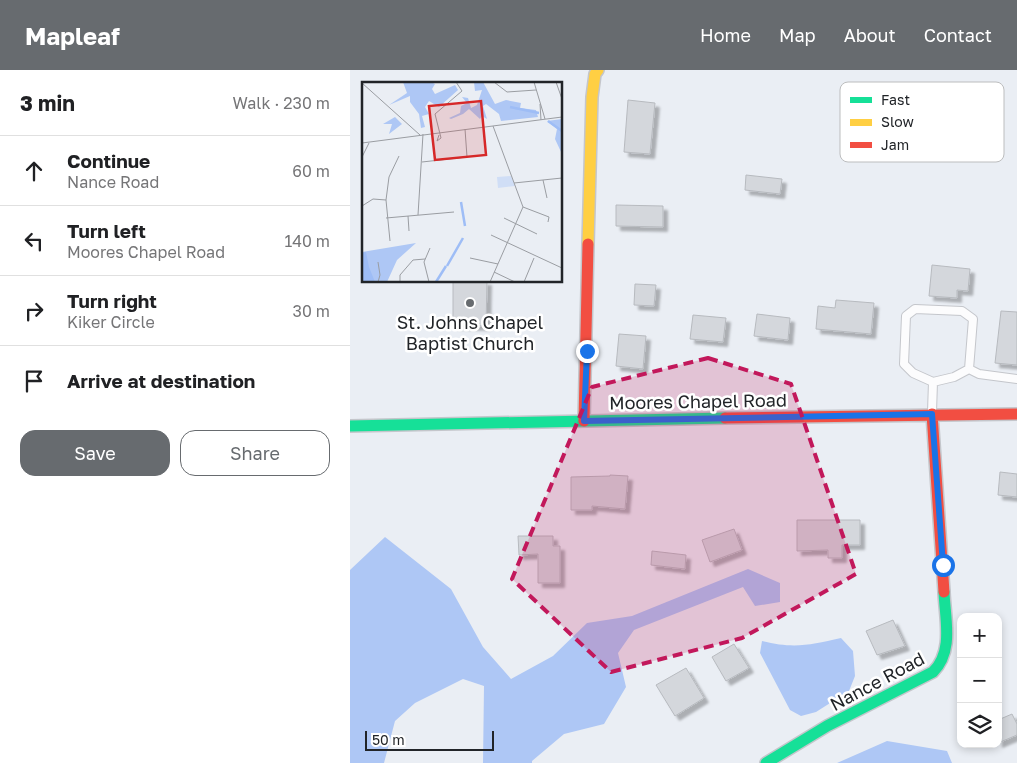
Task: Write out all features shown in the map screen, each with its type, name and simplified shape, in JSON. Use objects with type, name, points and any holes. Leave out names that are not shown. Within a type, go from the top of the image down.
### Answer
[{"type":"street","points":[[584,421],[591,124],[595,74],[598,70]]},
{"type":"street","name":"Moores Chapel Road","points":[[350,426],[932,414],[1017,414]]},
{"type":"street","name":"Nance Road","points":[[766,763],[833,724],[933,672],[940,666],[946,654],[943,565],[932,414]]},
{"type":"lane","points":[[915,309],[962,311],[973,319],[969,369],[954,377],[933,382],[913,373],[904,364],[906,316],[915,309]]},
{"type":"lane","points":[[969,369],[979,374],[1017,378]]},
{"type":"lane","points":[[932,414],[933,382]]},
{"type":"highlighted area","points":[[708,358],[791,384],[856,574],[742,638],[611,672],[512,579],[592,387]]},
{"type":"shaded area","points":[[385,537],[451,589],[483,647],[511,679],[553,656],[587,623],[632,616],[748,569],[780,583],[780,602],[755,606],[743,587],[634,630],[618,653],[626,687],[604,724],[564,734],[532,763],[483,763],[484,686],[463,679],[415,703],[395,721],[384,763],[350,763],[350,570]]},
{"type":"shaded area","points":[[841,638],[853,651],[855,676],[849,691],[816,712],[801,716],[790,710],[760,653],[762,641],[783,645],[802,645]]},
{"type":"shaded area","points":[[887,741],[947,751],[952,763],[837,763]]},
{"type":"building","points":[[628,100],[655,103],[650,154],[624,152]]},
{"type":"building","points":[[746,175],[782,179],[780,194],[745,190]]},
{"type":"building","points":[[616,205],[663,206],[663,227],[616,226]]},
{"type":"building","points":[[932,265],[970,269],[968,291],[957,290],[957,298],[929,296]]},
{"type":"building","name":"St. Johns Chapel Baptist Church","points":[[453,282],[487,282],[486,326],[453,325]]},
{"type":"building","points":[[635,284],[656,285],[654,306],[634,305]]},
{"type":"building","points":[[836,300],[874,303],[871,334],[816,329],[818,306],[835,308]]},
{"type":"building","points":[[1001,311],[1017,312],[1017,365],[995,363]]},
{"type":"building","points":[[757,314],[790,318],[788,340],[754,336]]},
{"type":"building","points":[[693,315],[726,318],[723,342],[690,339]]},
{"type":"building","points":[[619,334],[646,336],[643,369],[616,366]]},
{"type":"building","points":[[1000,472],[1017,474],[1017,497],[998,495]]},
{"type":"building","points":[[628,476],[625,509],[592,506],[592,510],[571,510],[571,477]]},
{"type":"building","points":[[797,520],[860,520],[860,545],[842,545],[842,558],[828,558],[828,550],[797,551]]},
{"type":"building","points":[[734,529],[742,550],[710,562],[702,540]]},
{"type":"building","points":[[518,536],[553,536],[553,546],[560,546],[560,583],[538,583],[538,554],[519,555]]},
{"type":"building","points":[[652,551],[686,555],[685,569],[651,565]]},
{"type":"building","points":[[893,620],[905,646],[877,655],[866,631]]},
{"type":"building","points":[[734,644],[749,668],[726,681],[712,657]]},
{"type":"building","points":[[686,668],[704,698],[675,716],[656,685]]},
{"type":"building","points":[[1012,714],[1017,724],[1017,735],[1002,741],[1002,718]]},
{"type":"traffic: fast","points":[[350,426],[725,418]]},
{"type":"traffic: fast","points":[[766,763],[827,726],[933,672],[940,664],[946,645],[944,592]]},
{"type":"traffic: slow","points":[[588,244],[592,97],[595,74],[598,70]]},
{"type":"traffic: jam","points":[[584,421],[588,244]]},
{"type":"traffic: jam","points":[[932,414],[944,592]]},
{"type":"traffic: jam","points":[[725,418],[1017,414]]},
{"type":"place","name":"St. Johns Chapel Baptist Church","points":[[470,303]]},
{"type":"route","points":[[587,351],[584,421],[932,414],[943,565]]}]
